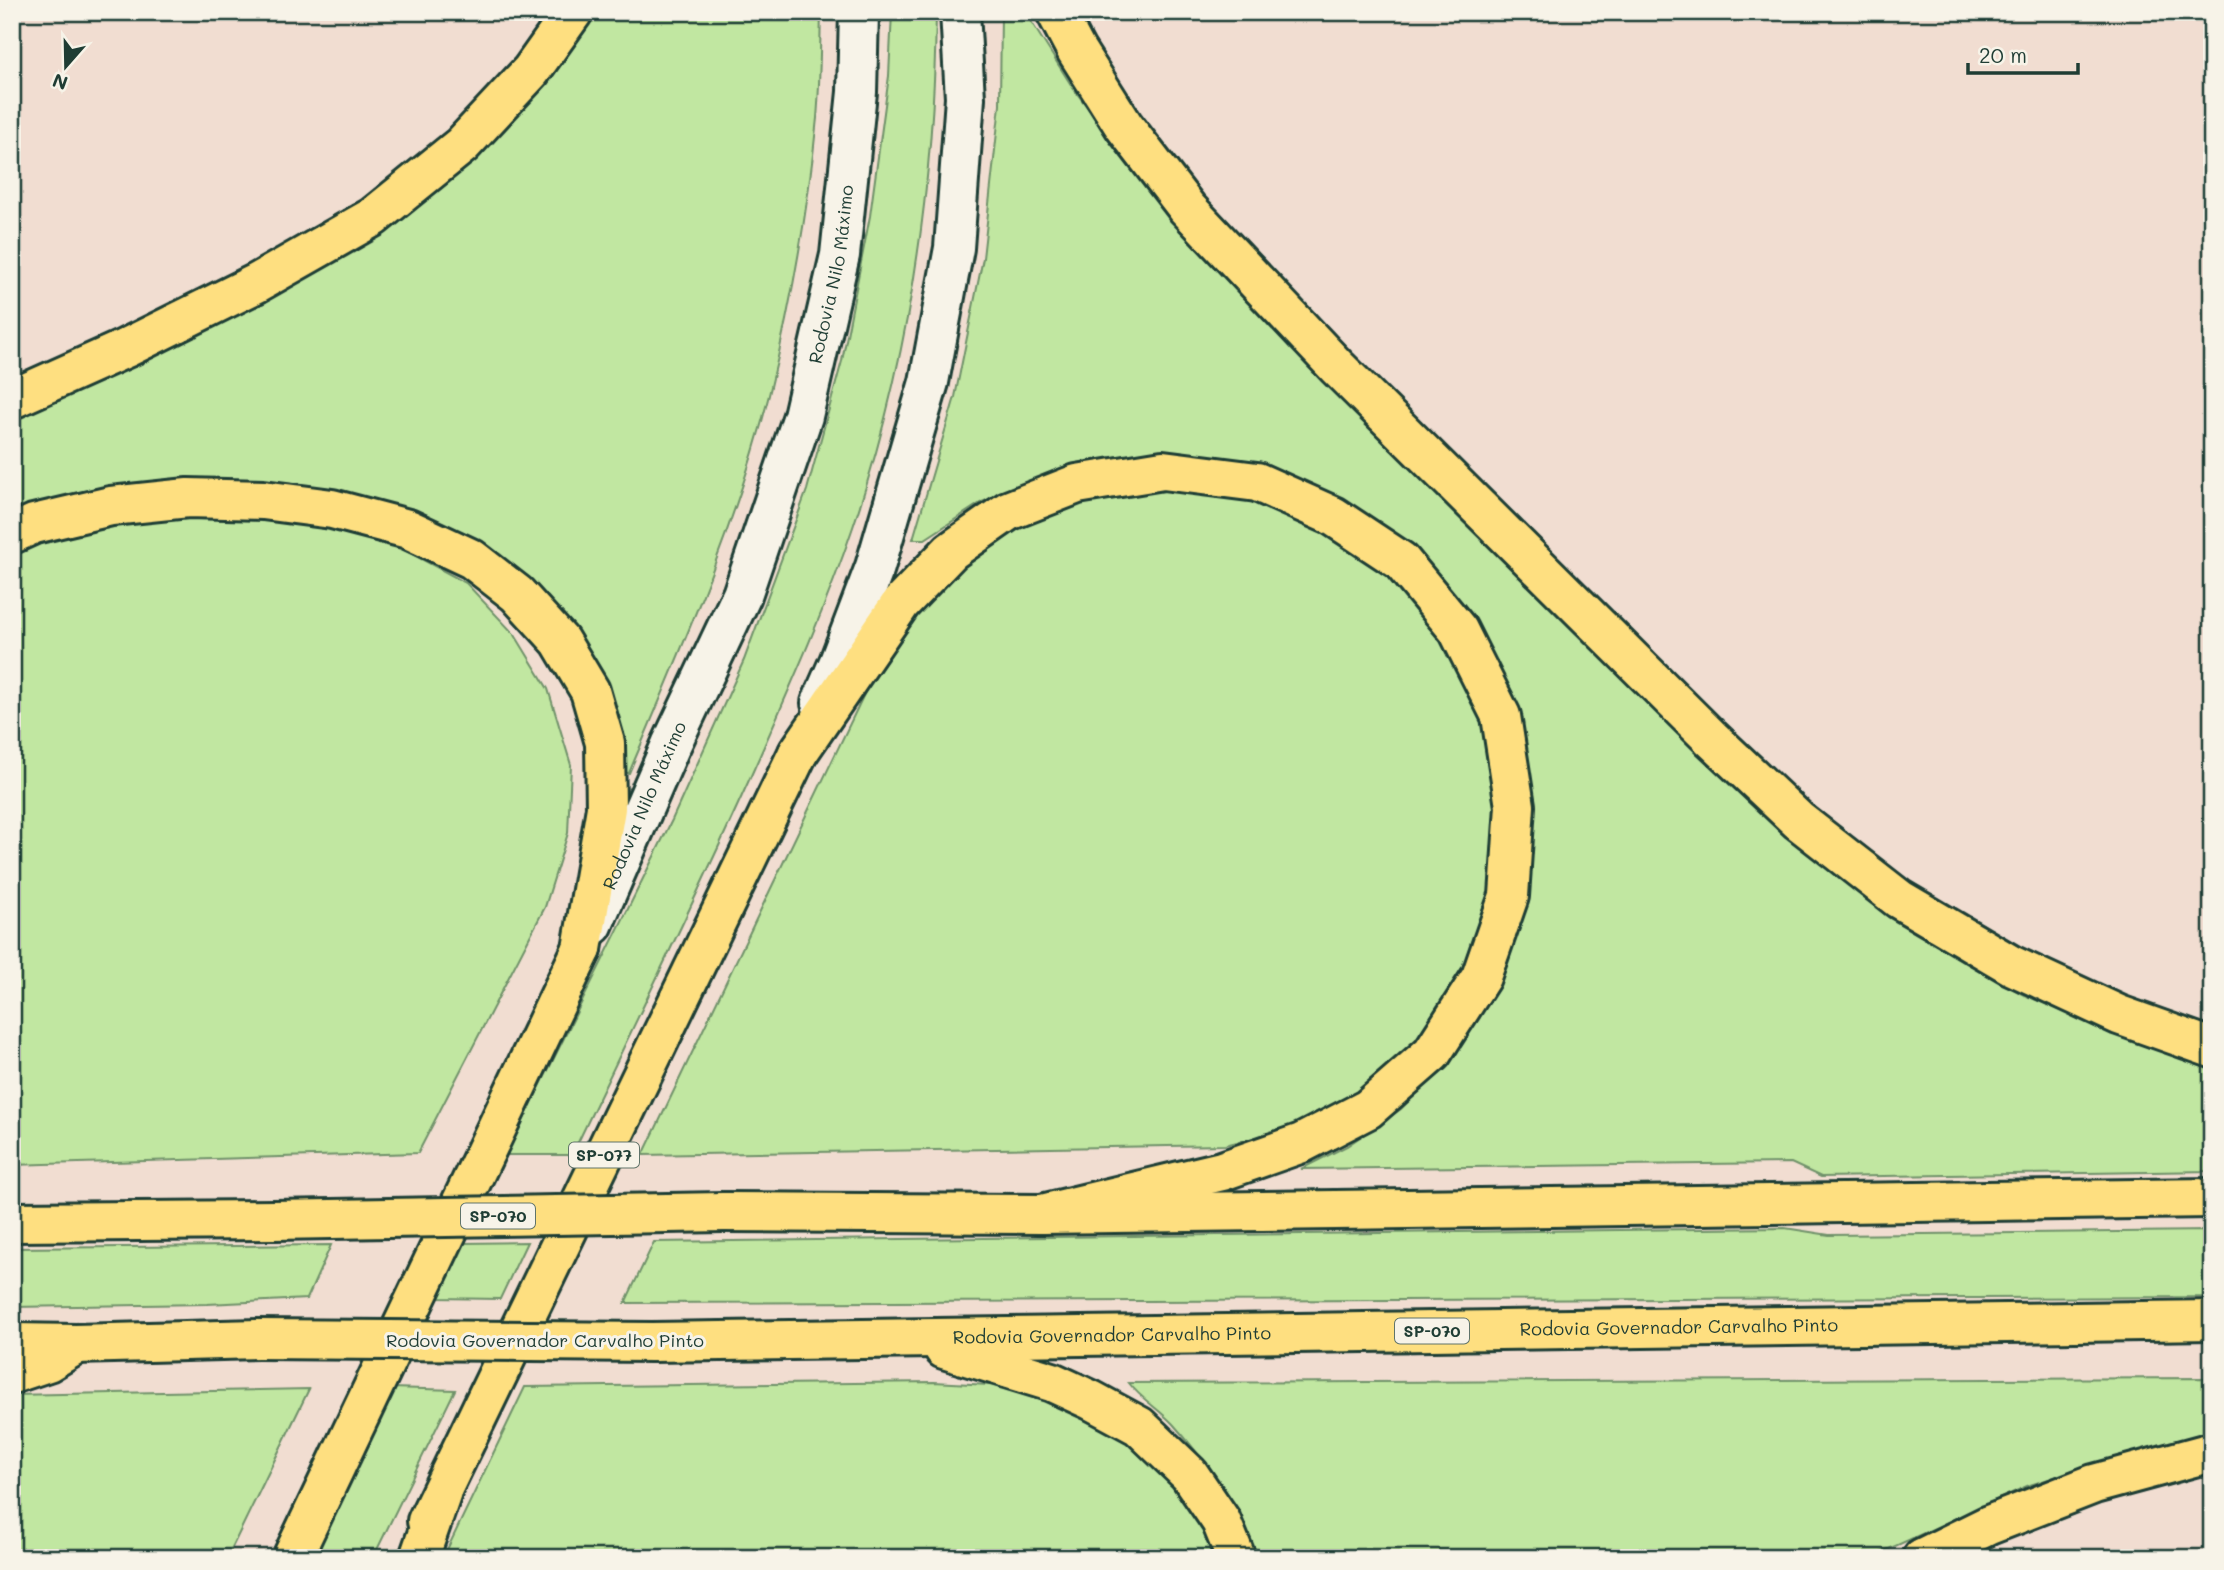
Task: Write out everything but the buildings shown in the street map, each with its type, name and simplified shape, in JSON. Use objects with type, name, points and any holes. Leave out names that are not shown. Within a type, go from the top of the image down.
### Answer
[{"type":"main road","points":[[12,399],[126,348],[257,283],[373,217],[462,145],[531,71],[573,12]]},
{"type":"main road","name":"Rodovia Nilo Máximo","points":[[292,1558],[582,949],[671,745],[742,595],[803,416],[841,255],[857,92],[859,12]]},
{"type":"main road","name":"SP-077","points":[[409,1558],[799,753],[839,662],[874,567],[929,383],[954,248],[965,98],[960,12]]},
{"type":"main road","points":[[1056,12],[1076,50],[1124,126],[1187,208],[1337,367],[1711,738],[1799,821],[1899,899],[2011,965],[2119,1015],[2212,1048]]},
{"type":"main road","points":[[799,753],[901,603],[951,551],[1008,511],[1077,484],[1163,470],[1257,482],[1333,516],[1401,561],[1458,630],[1501,716],[1515,806],[1509,896],[1481,977],[1432,1053],[1368,1109],[1302,1143],[1222,1171],[1042,1214]]},
{"type":"main road","points":[[12,534],[34,524],[111,506],[188,498],[263,500],[332,509],[408,529],[472,559],[516,594],[560,641],[590,691],[605,743],[606,808],[582,949]]},
{"type":"main road","name":"SP-070","points":[[12,1222],[723,1212],[1042,1214],[2212,1198]]},
{"type":"main road","points":[[12,1203],[89,1223]]},
{"type":"main road","name":"Rodovia Governador Carvalho Pinto","points":[[12,1343],[258,1339],[652,1342],[2212,1320]]},
{"type":"main road","points":[[912,1339],[1052,1382],[1139,1426],[1189,1474],[1221,1521],[1236,1558]]},
{"type":"main road","points":[[12,1374],[48,1362],[76,1344]]},
{"type":"main road","points":[[1923,1558],[1989,1525],[2094,1484],[2212,1452]]},
{"type":"main road","points":[[419,1558],[442,1492]]},
{"type":"green space","points":[[595,12],[821,12],[818,105],[809,188],[785,327],[769,395],[741,492],[724,539],[629,773],[619,773],[602,698],[412,513],[12,517],[12,421],[248,307],[474,157],[559,67]]},
{"type":"green space","points":[[892,12],[936,12],[930,143],[915,273],[903,337],[873,464],[853,527],[819,619],[754,769],[572,1155],[506,1155],[672,820],[744,660],[807,490],[842,361],[870,216],[889,76]]},
{"type":"green space","points":[[1001,12],[1025,12],[1073,88],[1140,178],[1227,275],[1685,734],[1816,860],[1897,920],[2022,994],[2124,1037],[2212,1066],[2212,1171],[1821,1177],[1791,1163],[1301,1169],[1347,1146],[1401,1109],[1445,1065],[1479,1019],[1507,965],[1528,884],[1532,820],[1527,753],[1504,684],[1337,500],[1044,478],[982,502],[925,539],[913,539],[955,397],[983,258],[1000,105]]},
{"type":"green space","points":[[1137,487],[1207,489],[1289,509],[1356,545],[1412,595],[1455,655],[1484,721],[1497,813],[1491,892],[1468,966],[1421,1041],[1362,1095],[1295,1128],[1225,1145],[643,1155],[891,638],[926,588],[1017,519]]},
{"type":"green space","points":[[224,514],[321,527],[401,548],[466,583],[515,635],[548,689],[571,765],[568,833],[545,907],[418,1153],[12,1165],[12,555],[42,543],[142,519]]},
{"type":"green space","points":[[1785,1228],[1829,1235],[2212,1231],[2212,1297],[625,1303],[654,1242]]},
{"type":"green space","points":[[527,1242],[500,1299],[437,1298],[463,1243]]},
{"type":"green space","points":[[331,1245],[307,1299],[207,1304],[12,1307],[12,1248]]},
{"type":"green space","points":[[2212,1378],[2212,1434],[2117,1457],[2027,1486],[1869,1558],[1258,1558],[1231,1504],[1199,1455],[1173,1424],[1129,1383]]},
{"type":"green space","points":[[934,1382],[1026,1387],[1141,1444],[1199,1506],[1222,1558],[443,1558],[525,1387]]},
{"type":"green space","points":[[392,1388],[455,1390],[373,1558],[310,1558]]},
{"type":"green space","points":[[309,1389],[227,1558],[12,1558],[12,1395]]}]
